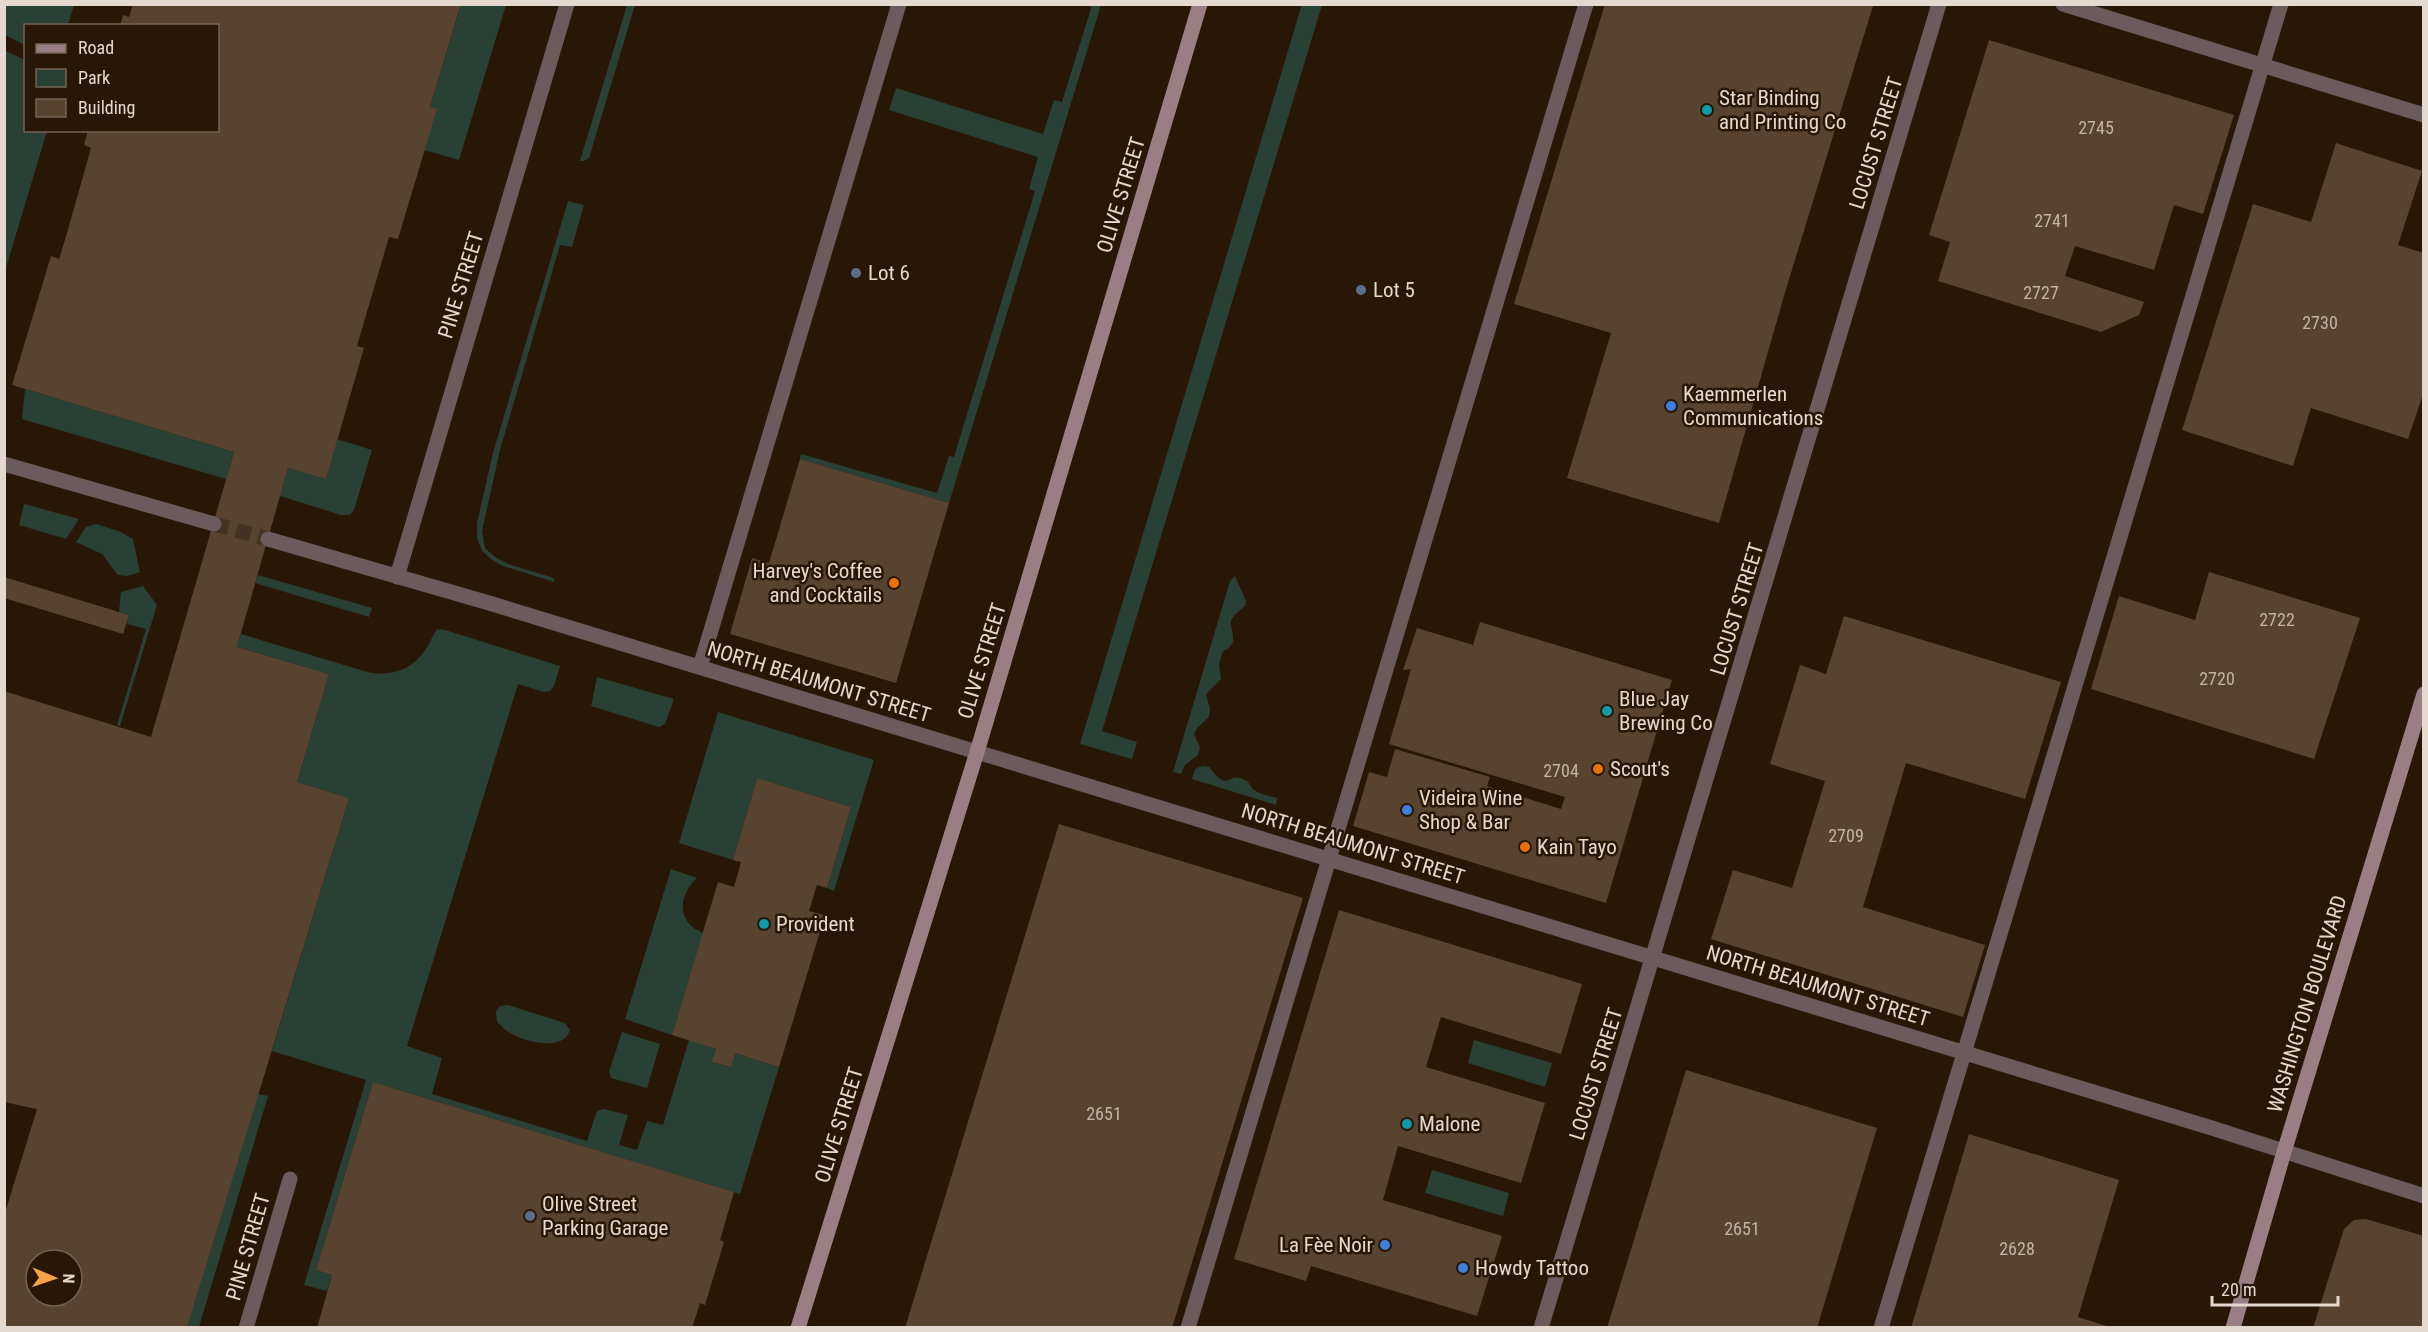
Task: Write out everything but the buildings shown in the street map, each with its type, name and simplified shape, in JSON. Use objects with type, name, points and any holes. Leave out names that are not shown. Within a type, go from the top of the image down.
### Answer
[{"type":"main road","name":"OLIVE STREET","points":[[798,1328],[977,752],[1200,4]]},
{"type":"main road","name":"WASHINGTON BOULEVARD","points":[[2233,1328],[2284,1152],[2424,694]]},
{"type":"street","name":"PINE STREET","points":[[397,577],[567,4]]},
{"type":"street","points":[[700,667],[898,4]]},
{"type":"street","points":[[1188,1328],[1586,4]]},
{"type":"street","name":"LOCUST STREET","points":[[1541,1328],[1939,4]]},
{"type":"street","points":[[2063,4],[2424,115]]},
{"type":"street","points":[[1881,1328],[2281,4]]},
{"type":"street","points":[[4,464],[214,524]]},
{"type":"street","name":"NORTH BEAUMONT STREET","points":[[268,539],[700,667],[2424,1196]]},
{"type":"street","name":"PINE STREET","points":[[246,1328],[290,1179]]},
{"type":"green space","points":[[5,4],[74,5],[68,24],[24,24],[24,44],[5,35]]},
{"type":"green space","points":[[1302,4],[1322,5],[1102,731],[1137,742],[1132,759],[1080,744]]},
{"type":"green space","points":[[461,5],[506,5],[459,160],[424,150],[437,109],[430,107]]},
{"type":"green space","points":[[627,5],[635,5],[589,158],[580,161]]},
{"type":"green space","points":[[1092,5],[1101,5],[949,503],[800,459],[801,454],[937,493],[949,456],[954,457],[1035,191],[1029,189],[1038,157],[889,110],[896,88],[1043,134],[1054,100],[1062,102]]},
{"type":"green space","points":[[4,50],[24,60],[24,132],[47,132],[5,271]]},
{"type":"green space","points":[[568,201],[584,205],[572,247],[560,245],[500,450],[482,531],[485,548],[495,557],[508,564],[554,578],[554,582],[503,566],[491,559],[482,551],[477,538],[477,523],[493,453]]},
{"type":"green space","points":[[25,389],[234,452],[226,479],[22,419]]},
{"type":"green space","points":[[337,439],[372,450],[354,510],[350,515],[341,515],[280,496],[288,468],[326,479]]},
{"type":"green space","points":[[24,504],[79,519],[66,539],[19,525]]},
{"type":"green space","points":[[96,524],[121,532],[133,539],[140,572],[127,576],[118,575],[102,554],[76,542],[86,527]]},
{"type":"green space","points":[[258,575],[372,608],[369,617],[255,583]]},
{"type":"green space","points":[[1235,576],[1246,601],[1245,606],[1231,620],[1233,642],[1228,649],[1223,651],[1219,664],[1221,679],[1206,694],[1210,709],[1209,717],[1194,734],[1200,748],[1198,755],[1185,765],[1181,774],[1173,772],[1230,581]]},
{"type":"green space","points":[[143,586],[157,605],[120,726],[117,725],[146,629],[127,624],[129,615],[119,612],[121,592]]},
{"type":"green space","points":[[437,629],[560,666],[554,686],[550,691],[544,692],[518,684],[407,1046],[442,1058],[432,1094],[587,1141],[597,1111],[604,1109],[628,1115],[619,1145],[637,1150],[647,1121],[663,1125],[689,1040],[716,1049],[713,1062],[730,1067],[735,1053],[779,1067],[740,1194],[373,1082],[316,1270],[332,1275],[327,1291],[304,1285],[366,1080],[272,1051],[349,798],[297,782],[329,674],[237,647],[241,634],[379,674],[402,670],[415,662],[427,648]]},
{"type":"green space","points":[[597,677],[674,699],[665,724],[659,727],[591,706]]},
{"type":"green space","points":[[718,712],[874,760],[834,891],[827,888],[851,807],[757,778],[733,860],[679,843]]},
{"type":"green space","points":[[1202,766],[1209,767],[1225,781],[1235,778],[1245,780],[1257,792],[1277,798],[1276,805],[1192,779],[1195,769]]},
{"type":"green space","points":[[671,869],[697,878],[686,893],[683,908],[688,922],[703,933],[672,1035],[625,1019]]},
{"type":"green space","points":[[508,1005],[565,1023],[570,1030],[565,1038],[557,1042],[546,1043],[523,1039],[503,1028],[497,1021],[496,1012],[500,1006]]},
{"type":"green space","points":[[622,1032],[660,1044],[647,1088],[611,1078],[609,1072]]},
{"type":"green space","points":[[1474,1040],[1552,1063],[1545,1087],[1468,1063]]},
{"type":"green space","points":[[258,1094],[268,1096],[199,1327],[187,1328]]},
{"type":"green space","points":[[1432,1170],[1509,1193],[1503,1216],[1425,1193]]},
{"type":"tunnel","points":[[214,524],[268,539]]},
{"type":"place","name":"Star Binding and Printing Co","points":[[1707,110]]},
{"type":"place","name":"Lot 6","points":[[856,273]]},
{"type":"place","name":"Lot 5","points":[[1361,290]]},
{"type":"place","name":"Kaemmerlen Communications","points":[[1671,406]]},
{"type":"place","name":"Harvey's Coffee and Cocktails","points":[[894,583]]},
{"type":"place","name":"Blue Jay Brewing Co","points":[[1607,711]]},
{"type":"place","name":"Scout's","points":[[1598,769]]},
{"type":"place","name":"Videira Wine Shop & Bar","points":[[1407,810]]},
{"type":"place","name":"Kain Tayo","points":[[1525,847]]},
{"type":"place","name":"Provident","points":[[764,924]]},
{"type":"place","name":"Malone","points":[[1407,1124]]},
{"type":"place","name":"Olive Street Parking Garage","points":[[530,1216]]},
{"type":"place","name":"La Fèe Noir","points":[[1385,1245]]},
{"type":"place","name":"Howdy Tattoo","points":[[1463,1268]]}]
